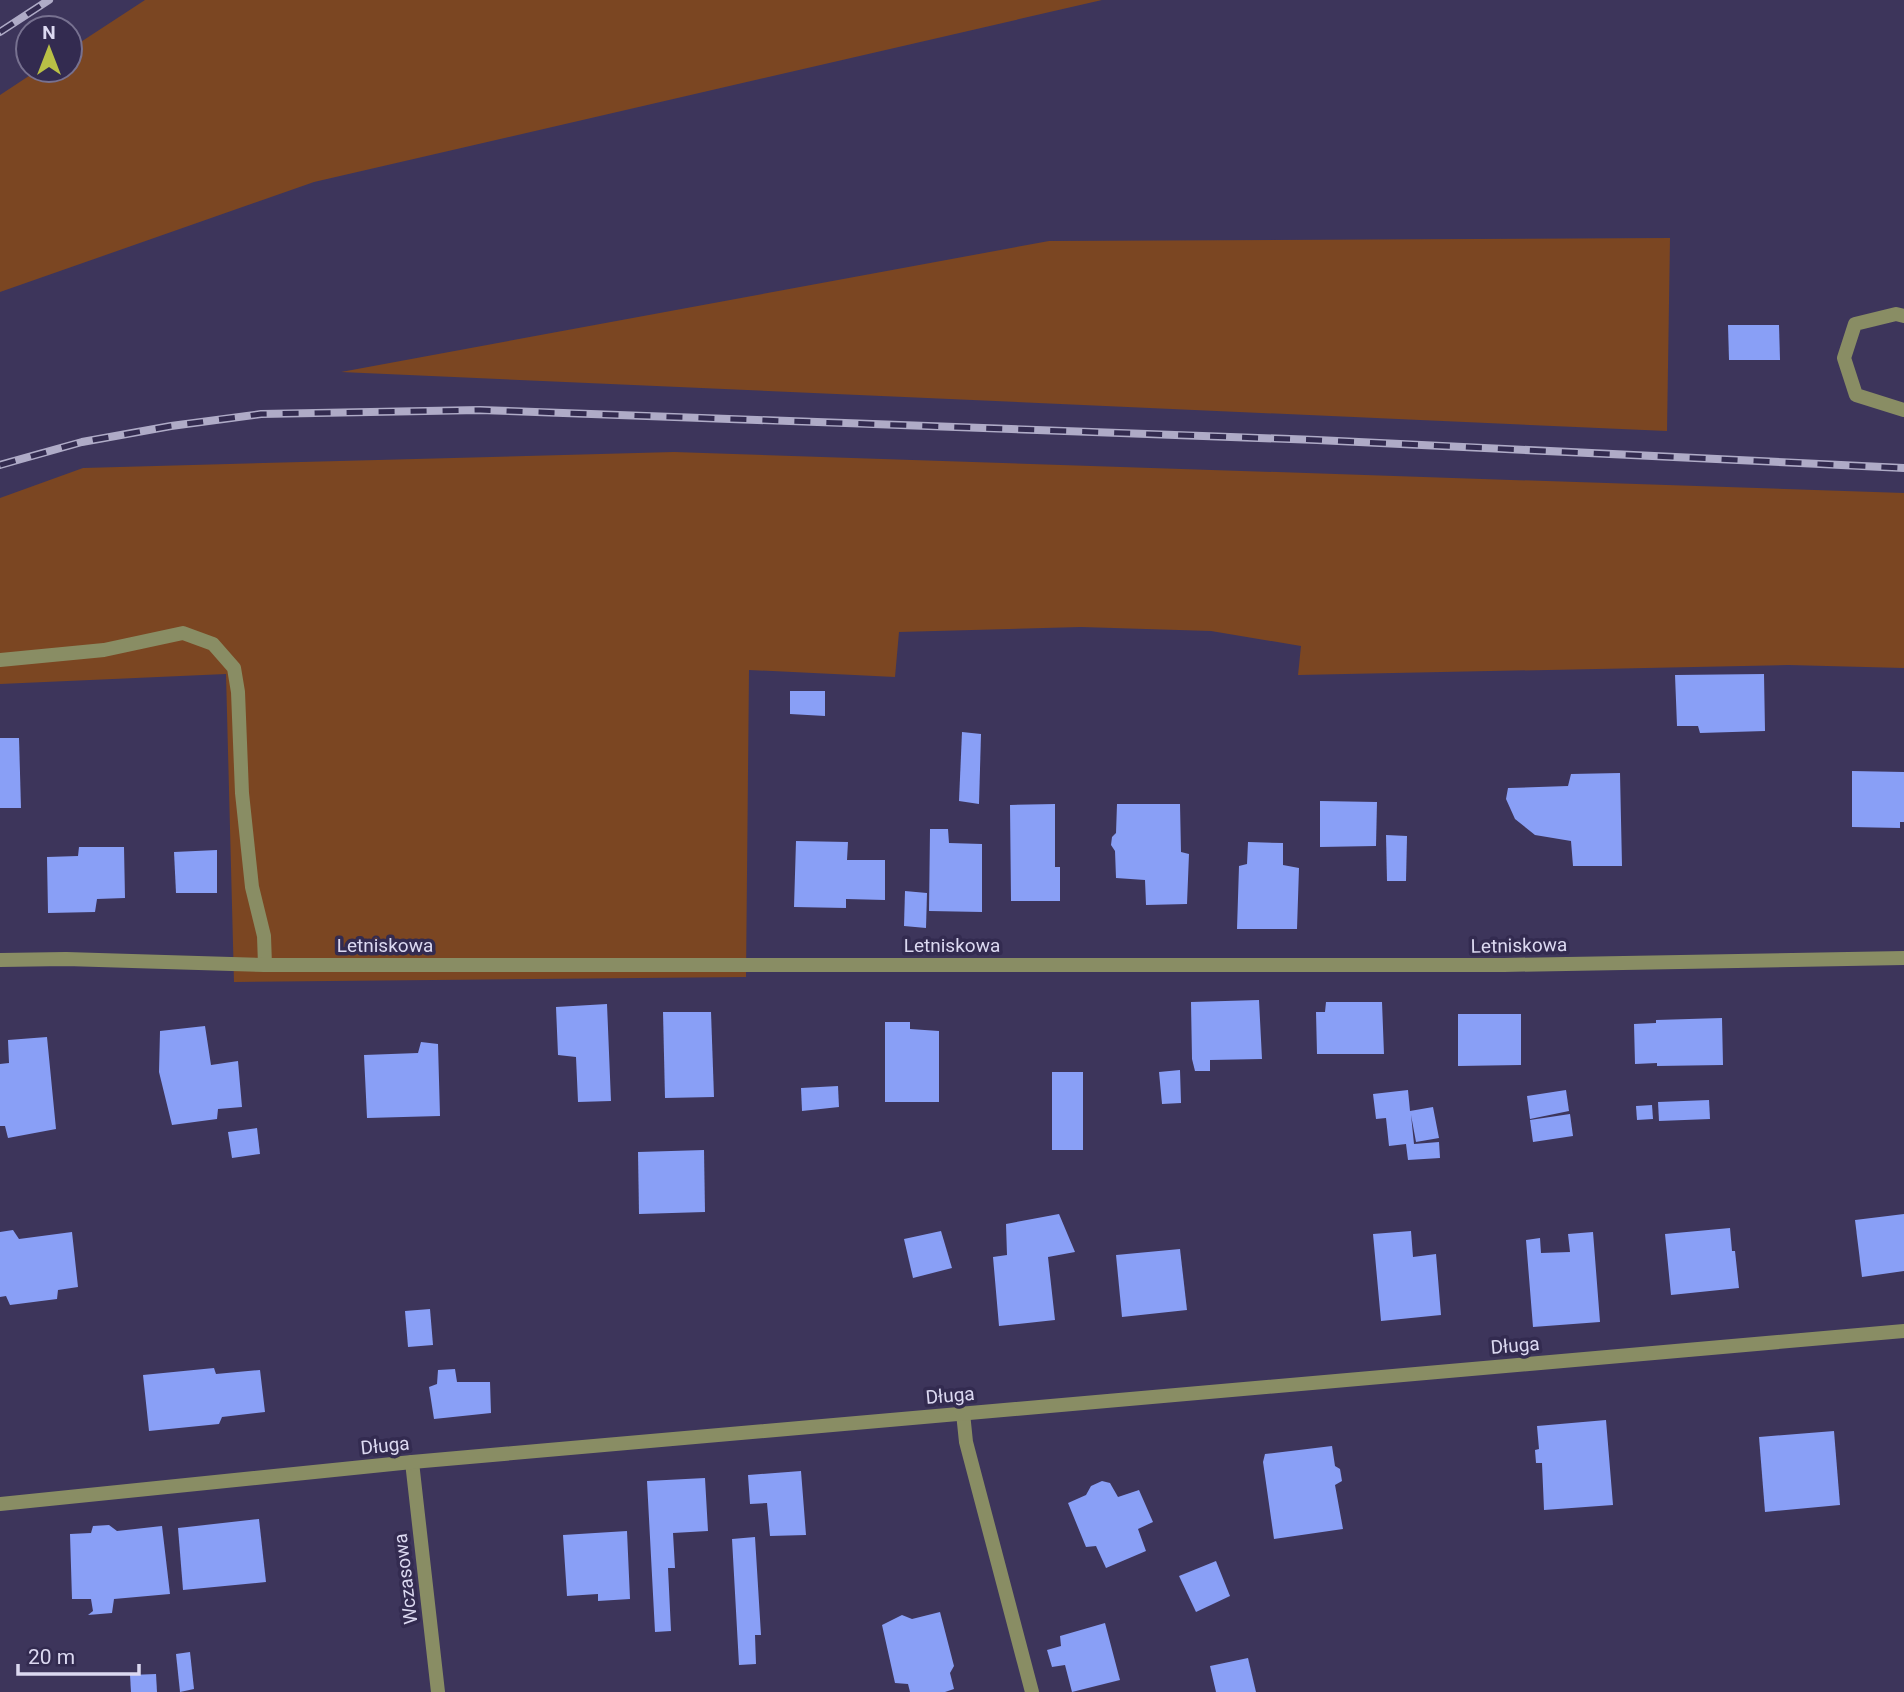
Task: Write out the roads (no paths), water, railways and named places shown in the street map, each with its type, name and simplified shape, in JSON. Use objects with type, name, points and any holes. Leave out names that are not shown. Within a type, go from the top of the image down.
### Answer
[{"type":"street","points":[[1904,316],[1896,314],[1856,324],[1844,358],[1856,395],[1904,410]]},
{"type":"street","points":[[0,660],[104,650],[183,634],[213,644],[234,668],[238,692],[242,793],[252,887],[264,936],[265,965]]},
{"type":"street","name":"Letniskowa","points":[[0,960],[66,958],[265,965],[1504,965],[1904,958]]},
{"type":"street","name":"Długa","points":[[0,1504],[412,1462],[1904,1331]]},
{"type":"street","points":[[964,1413],[966,1442],[1032,1692]]},
{"type":"street","name":"Wczasowa","points":[[412,1462],[438,1692]]},
{"type":"railway","points":[[0,32],[49,0]]},
{"type":"railway","points":[[0,465],[82,442],[261,414],[480,410],[1317,440],[1904,468]]}]
